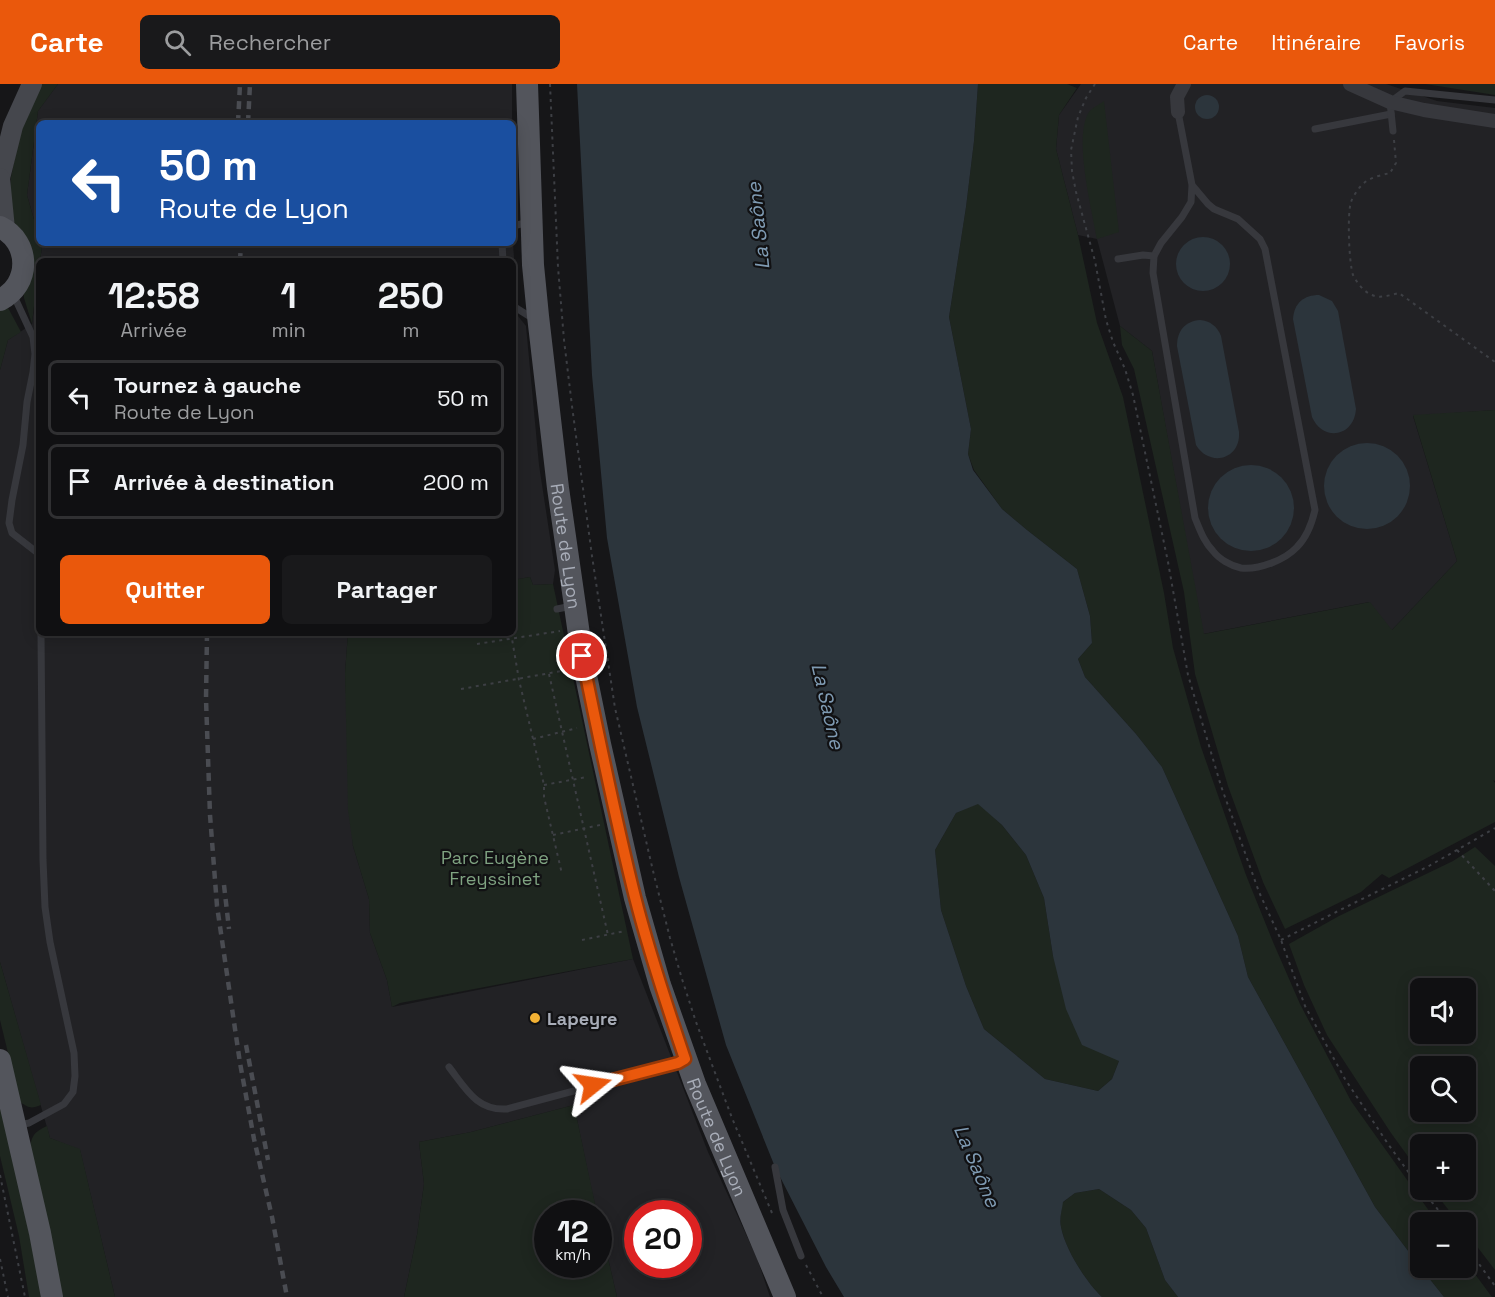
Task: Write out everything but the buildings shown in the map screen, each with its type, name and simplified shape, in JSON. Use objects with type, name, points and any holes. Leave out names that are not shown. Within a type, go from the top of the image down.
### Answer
[{"type":"main road","points":[[6,296],[19,283],[24,259],[21,247],[3,228],[0,178],[3,154],[32,84]]},
{"type":"main road","name":"Route de Lyon","points":[[527,84],[522,224],[533,265],[558,488],[566,607],[582,656],[640,918],[660,985],[685,1059],[785,1297]]},
{"type":"main road","points":[[0,1060],[40,1233],[52,1297]]},
{"type":"street","points":[[1178,112],[1177,97],[1184,84]]},
{"type":"street","points":[[1350,84],[1391,108],[1424,110],[1495,121]]},
{"type":"lane","points":[[1315,129],[1391,108],[1405,91],[1495,100]]},
{"type":"lane","points":[[1391,108],[1393,131]]},
{"type":"lane","points":[[1178,112],[1192,185],[1191,202],[1154,256],[1153,273],[1195,518],[1206,543],[1214,553],[1240,568],[1253,568],[1281,559],[1297,548],[1312,523],[1315,510],[1265,249],[1260,239],[1238,219],[1214,209],[1192,185]]},
{"type":"lane","points":[[1118,259],[1143,255],[1154,256]]},
{"type":"lane","points":[[6,296],[22,312],[33,337],[35,354],[23,445],[9,523],[12,533],[36,552]]},
{"type":"lane","points":[[516,308],[529,316],[538,316]]},
{"type":"lane","points":[[16,1125],[29,1123],[64,1104],[73,1092],[75,1076],[74,1053],[50,942],[45,907],[41,636]]},
{"type":"lane","points":[[449,1067],[470,1094],[483,1105],[507,1109],[678,1063],[685,1059]]},
{"type":"lane","points":[[775,1167],[783,1210],[801,1256]]},
{"type":"path","points":[[550,84],[558,267],[564,340],[592,556],[615,708],[654,875],[682,979],[728,1107],[775,1219]]},
{"type":"path","points":[[1095,84],[1078,117],[1072,141],[1072,171],[1095,261],[1106,320],[1133,394],[1188,675],[1221,786],[1259,892],[1281,940],[1305,1006],[1368,1115],[1410,1174]]},
{"type":"path","points":[[1393,131],[1396,163],[1390,173],[1364,183],[1351,202],[1350,257],[1354,275],[1363,289],[1371,295],[1380,297],[1399,293],[1495,362]]},
{"type":"path","points":[[477,644],[561,630]]},
{"type":"path","points":[[512,638],[519,680],[562,874]]},
{"type":"path","points":[[461,689],[567,670]]},
{"type":"path","points":[[549,674],[608,935]]},
{"type":"path","points":[[533,739],[580,728]]},
{"type":"path","points":[[544,785],[606,772]]},
{"type":"path","points":[[553,835],[601,825]]},
{"type":"path","points":[[1281,940],[1429,866],[1495,828]]},
{"type":"path","points":[[1457,850],[1495,891]]},
{"type":"path","points":[[582,940],[627,930]]},
{"type":"path","points":[[0,1174],[25,1297]]},
{"type":"path","points":[[1430,1200],[1440,1212]]},
{"type":"path","points":[[0,1260],[8,1297]]},
{"type":"path","points":[[1476,1260],[1495,1286]]},
{"type":"shaded area","points":[[58,84],[512,84],[512,120],[37,120],[38,111]]},
{"type":"shaded area","points":[[1081,84],[1386,84],[1437,101],[1495,108],[1495,410],[1413,416],[1457,561],[1391,631],[1369,602],[1203,634],[1152,351],[1120,326],[1097,239],[1078,235],[1056,149],[1059,115]]},
{"type":"shaded area","points":[[36,126],[36,226],[27,195]]},
{"type":"shaded area","points":[[513,246],[514,258],[40,258],[42,247]]},
{"type":"shaded area","points":[[516,287],[518,316],[526,326],[539,465],[555,570],[553,584],[533,585],[530,577],[516,579]]},
{"type":"shaded area","points":[[36,293],[36,636],[348,636],[345,673],[353,846],[369,899],[370,933],[387,980],[392,1007],[633,959],[708,1152],[757,1258],[770,1297],[617,1297],[612,1275],[612,1200],[594,1200],[574,1105],[471,1132],[419,1142],[424,1184],[417,1235],[404,1297],[115,1297],[80,1150],[50,1138],[0,962],[0,370],[8,340],[32,324]]},
{"type":"green space","points":[[42,84],[58,84],[38,111],[27,195],[36,226],[36,246],[42,247],[40,258],[36,258],[36,288],[32,324],[24,298],[18,228],[11,217],[9,200],[11,177],[21,128]]},
{"type":"green space","points":[[978,84],[1067,84],[1077,88],[1059,115],[1056,149],[1097,323],[1123,397],[1164,593],[1173,648],[1201,747],[1246,875],[1300,1004],[1351,1101],[1410,1184],[1410,1200],[1421,1200],[1430,1212],[1410,1212],[1410,1254],[1375,1207],[1248,977],[1238,936],[1162,767],[1085,677],[1078,659],[1092,643],[1090,616],[1077,569],[1002,509],[974,470],[968,454],[971,429],[949,317],[974,141]]},
{"type":"green space","points":[[1425,84],[1495,84],[1495,95]]},
{"type":"green space","points":[[1104,101],[1119,232],[1097,239],[1085,174],[1083,138],[1089,112]]},
{"type":"green space","points":[[6,304],[21,332],[8,340],[0,370],[0,310]]},
{"type":"green space","points":[[1120,326],[1152,351],[1204,634],[1370,602],[1392,630],[1457,561],[1413,415],[1495,410],[1495,781],[1493,780],[1495,783],[1495,822],[1389,878],[1382,874],[1361,892],[1285,929],[1263,882],[1228,786],[1195,674],[1184,592],[1134,369],[1122,345]]},
{"type":"green space","name":"Parc Eugène Freyssinet","points":[[530,577],[533,585],[553,584],[633,959],[400,1003],[392,1007],[387,980],[370,933],[369,899],[353,846],[348,810],[345,673],[348,636],[516,636],[516,579]]},
{"type":"green space","points":[[978,803],[1002,825],[1026,855],[1044,898],[1053,956],[1119,1061],[1112,1079],[1098,1091],[1045,1079],[984,1029],[966,986],[941,910],[935,850],[956,813]]},
{"type":"green space","points":[[1475,847],[1495,866],[1495,1270],[1476,1245],[1476,1212],[1450,1212],[1441,1200],[1476,1200],[1476,1134],[1410,1134],[1410,1159],[1327,1035],[1304,985],[1289,944],[1339,916],[1453,861]]},
{"type":"green space","points":[[0,962],[41,1105],[35,1107],[28,1107],[20,1102],[0,1020]]},
{"type":"green space","points":[[0,1098],[43,1297],[29,1297],[19,1236],[0,1156]]},
{"type":"green space","points":[[574,1105],[594,1200],[534,1200],[534,1278],[612,1278],[612,1275],[617,1297],[404,1297],[417,1235],[424,1184],[419,1142],[471,1132]]},
{"type":"green space","points":[[47,1126],[50,1138],[80,1149],[115,1297],[60,1297],[30,1148],[35,1134]]},
{"type":"green space","points":[[1099,1189],[1131,1210],[1146,1228],[1165,1280],[1178,1297],[1102,1297],[1089,1283],[1067,1245],[1060,1221],[1062,1203],[1075,1193]]},
{"type":"green space","points":[[1476,1275],[1492,1297],[1444,1297],[1429,1278],[1476,1278]]},
{"type":"water","name":"La Saône","points":[[577,84],[978,84],[966,207],[949,317],[971,429],[968,454],[973,470],[1002,509],[1077,569],[1090,616],[1092,643],[1078,659],[1085,677],[1162,767],[1238,936],[1248,977],[1375,1207],[1410,1253],[1410,1278],[1429,1278],[1444,1297],[1178,1297],[1165,1280],[1146,1228],[1131,1210],[1099,1189],[1075,1193],[1063,1202],[1060,1221],[1063,1236],[1072,1255],[1083,1274],[1102,1297],[844,1297],[826,1267],[775,1167],[726,1045],[679,877],[637,707],[607,538],[592,375]],"holes":[[[978,804],[1002,825],[1026,855],[1044,898],[1053,956],[1066,1009],[1082,1045],[1119,1061],[1112,1079],[1098,1091],[1045,1079],[984,1029],[966,986],[941,910],[935,850],[956,813]]]},
{"type":"water","points":[[1207,95],[1212,96],[1218,102],[1218,112],[1212,118],[1207,119],[1202,118],[1196,112],[1195,107],[1196,102],[1202,96]]},
{"type":"water","points":[[1198,237],[1208,237],[1218,241],[1226,249],[1230,264],[1226,279],[1218,287],[1208,291],[1198,291],[1188,287],[1180,279],[1176,269],[1176,259],[1180,249],[1188,241]]},
{"type":"water","points":[[1319,295],[1332,301],[1338,311],[1356,409],[1350,426],[1337,433],[1323,430],[1312,417],[1293,319],[1295,308],[1304,298]]},
{"type":"water","points":[[1200,320],[1213,325],[1221,336],[1239,432],[1235,449],[1224,457],[1209,456],[1196,445],[1177,346],[1180,331],[1190,322]]},
{"type":"water","points":[[1367,443],[1391,450],[1403,462],[1410,486],[1403,510],[1391,522],[1367,529],[1343,522],[1331,510],[1324,486],[1331,462],[1343,450]]},
{"type":"water","points":[[1251,465],[1275,472],[1287,484],[1294,508],[1287,532],[1275,544],[1251,551],[1227,544],[1215,532],[1208,508],[1215,484],[1227,472]]},
{"type":"railway","points":[[238,120],[240,84]]},
{"type":"railway","points":[[248,120],[250,84]]},
{"type":"railway","points":[[240,258],[241,246]]},
{"type":"railway","points":[[207,636],[206,699],[210,815],[217,906],[240,1063],[287,1297]]},
{"type":"railway","points":[[224,885],[229,929]]},
{"type":"railway","points":[[246,1045],[268,1160]]},
{"type":"place","name":"Lapeyre","points":[[535,1018]]},
{"type":"route","points":[[582,656],[635,898],[660,985],[685,1059],[678,1063],[593,1085]]}]
